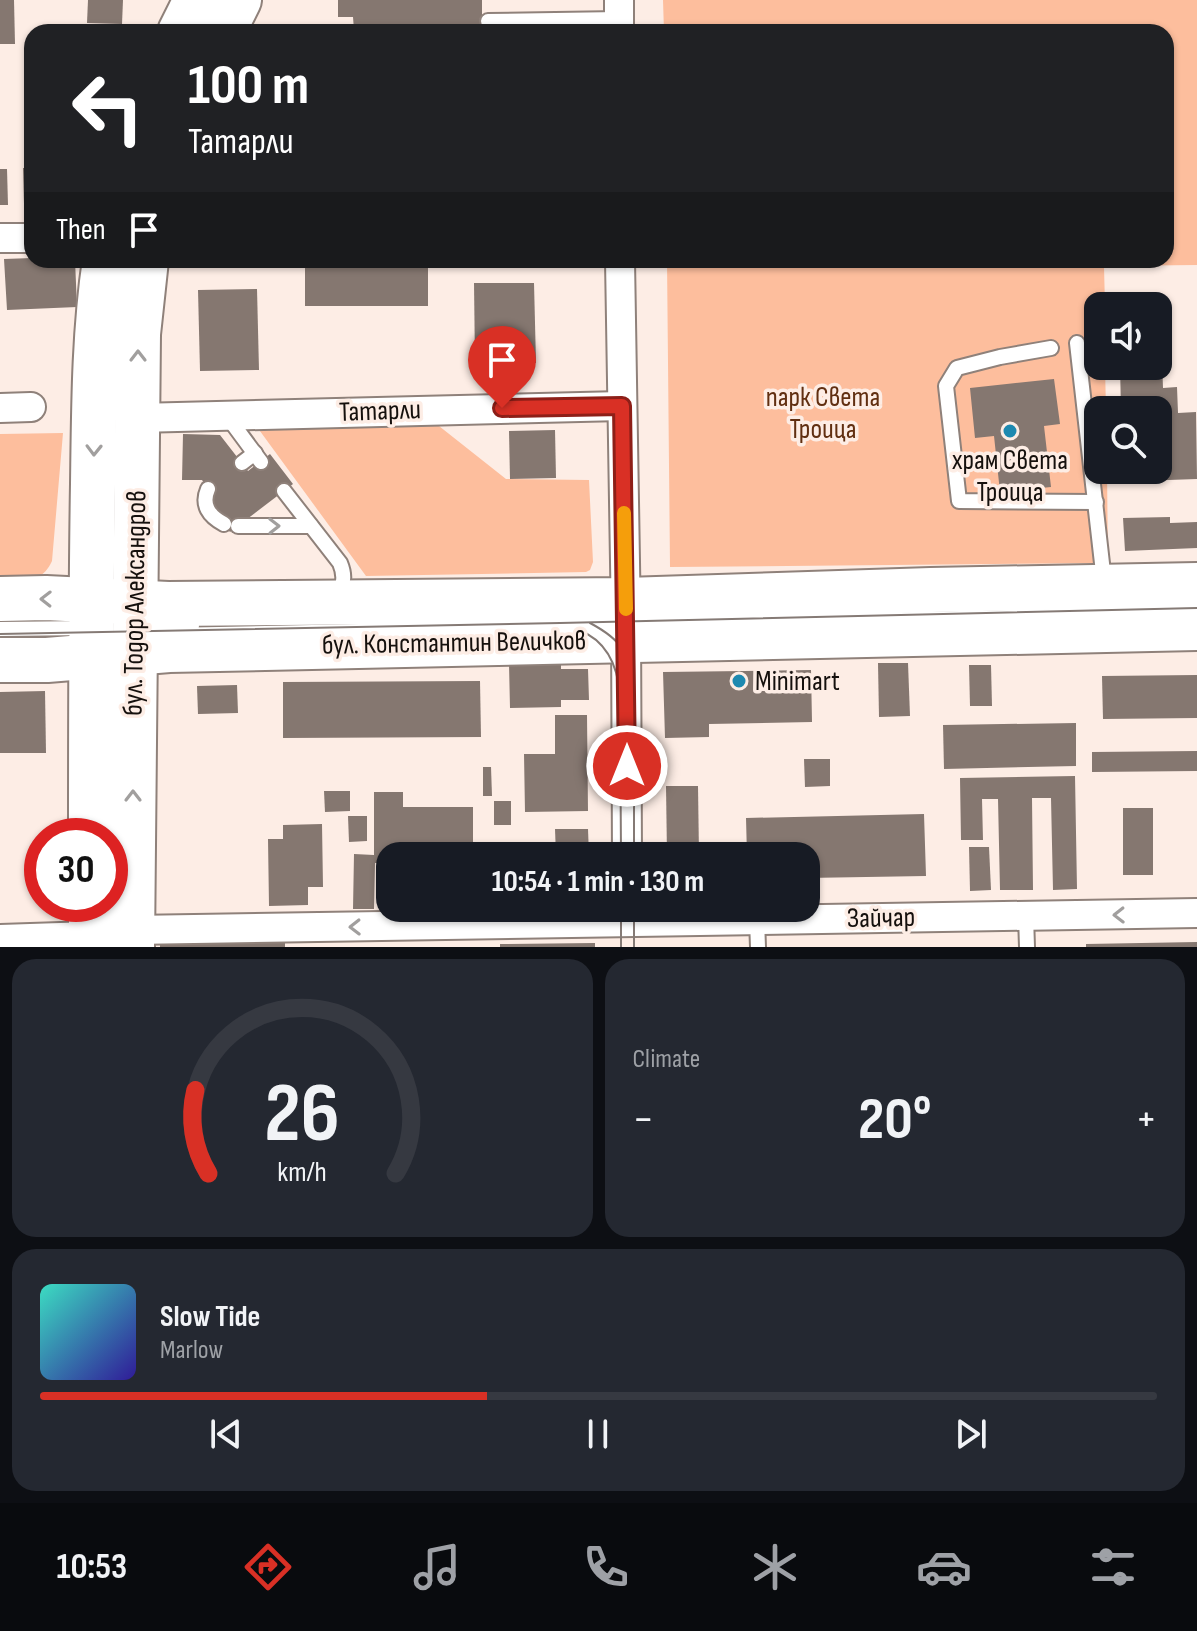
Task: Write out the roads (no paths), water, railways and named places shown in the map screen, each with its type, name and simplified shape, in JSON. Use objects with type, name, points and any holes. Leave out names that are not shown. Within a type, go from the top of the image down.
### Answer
[{"type":"main road","points":[[184,24],[196,0]]},
{"type":"main road","points":[[227,24],[239,0]]},
{"type":"main road","name":"бул. Тодор Александров","points":[[104,268],[96,364],[113,627],[107,933]]},
{"type":"main road","name":"бул. Тодор Александров","points":[[93,818],[138,418],[138,334],[145,268]]},
{"type":"main road","name":"бул. Константин Величков","points":[[0,599],[46,598],[169,650],[626,618],[900,591],[1197,585]]},
{"type":"main road","name":"бул. Константин Величков","points":[[0,660],[47,660],[168,604],[324,602],[626,618],[1197,628]]},
{"type":"street","points":[[0,238],[24,238]]},
{"type":"street","points":[[620,268],[627,842]]},
{"type":"street","name":"Татарли","points":[[138,418],[622,406]]},
{"type":"street","points":[[0,408],[31,407]]},
{"type":"street","name":"Зайчар","points":[[0,939],[107,933],[628,926],[757,934],[1026,916],[1197,913]]},
{"type":"lane","points":[[488,21],[619,17]]},
{"type":"lane","points":[[1077,343],[1105,587]]},
{"type":"lane","points":[[1051,348],[957,368],[946,386],[959,501],[1096,502]]},
{"type":"lane","points":[[226,416],[258,457],[242,463]]},
{"type":"lane","points":[[208,489],[204,502],[207,509],[213,518],[231,525],[311,526]]},
{"type":"lane","points":[[284,491],[343,570],[342,586],[332,599],[324,602]]},
{"type":"lane","name":"бул. Константин Величков","points":[[0,629],[199,625]]},
{"type":"lane","points":[[1026,916],[1027,947]]},
{"type":"tram line","points":[[0,634],[1197,608]]},
{"type":"tram line","points":[[590,623],[618,643],[627,658],[632,678],[634,842]]},
{"type":"tram line","points":[[579,630],[604,648],[614,665],[619,685],[621,842]]},
{"type":"tram line","points":[[621,922],[621,947]]},
{"type":"tram line","points":[[634,922],[634,947]]},
{"type":"place","name":"храм Света Троица","points":[[1010,431]]},
{"type":"place","name":"Minimart","points":[[739,681]]},
{"type":"park label","name":"парк Света Троица","points":[[823,413]]}]
